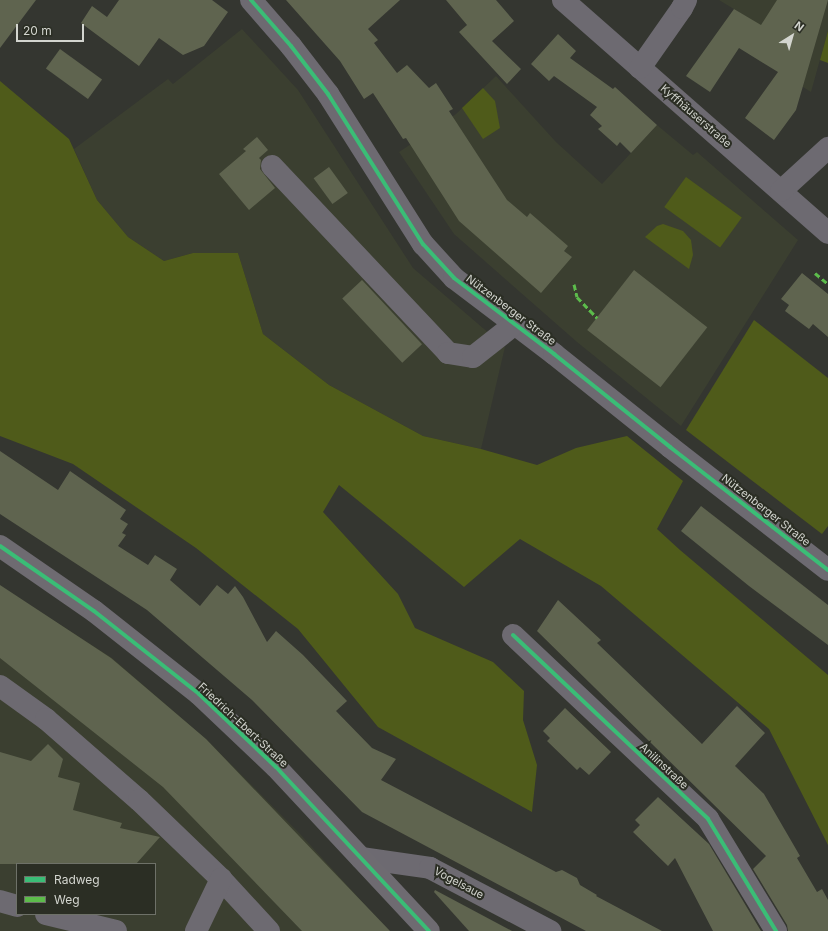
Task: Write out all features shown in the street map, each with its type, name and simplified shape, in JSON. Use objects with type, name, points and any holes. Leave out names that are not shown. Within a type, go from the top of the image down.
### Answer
[{"type":"main road","name":"Friedrich-Ebert-Straße","points":[[0,546],[94,611],[199,694],[276,767],[429,931]]},
{"type":"street","name":"Nützenberger Straße","points":[[251,0],[286,40],[328,94],[423,244],[454,278],[515,324],[828,570]]},
{"type":"street","name":"Kyffhäuserstraße","points":[[563,0],[828,233]]},
{"type":"street","points":[[640,68],[686,0]]},
{"type":"street","points":[[781,191],[828,148]]},
{"type":"street","points":[[272,166],[448,353],[473,357],[515,324]]},
{"type":"street","name":"Anilinstraße","points":[[513,635],[708,819],[776,931]]},
{"type":"street","points":[[0,686],[46,719],[139,800],[221,879],[269,931]]},
{"type":"street","name":"Vogelsaue","points":[[361,858],[430,868],[550,931]]},
{"type":"street","points":[[196,931],[221,879]]},
{"type":"street","points":[[0,901],[16,906]]},
{"type":"street","points":[[50,915],[116,931]]},
{"type":"shaded area","points":[[719,0],[828,0],[828,31],[811,92],[745,51],[760,25]]},
{"type":"shaded area","points":[[242,29],[298,90],[413,268],[505,347],[481,449],[423,436],[329,385],[263,334],[238,253],[193,253],[164,261],[128,237],[97,200],[74,149],[168,79],[173,84]]},
{"type":"shaded area","points":[[496,76],[556,142],[602,184],[657,125],[693,155],[697,152],[798,240],[681,426],[577,342],[454,234],[399,152],[456,114]]},
{"type":"shaded area","points":[[0,586],[112,658],[207,740],[301,835],[389,931],[0,931]]},
{"type":"green space","points":[[828,31],[828,63],[820,60]]},
{"type":"green space","points":[[0,81],[69,139],[97,200],[128,237],[164,261],[193,253],[238,253],[263,334],[329,385],[423,436],[481,449],[537,465],[576,448],[627,436],[683,481],[657,529],[828,675],[828,845],[769,729],[601,586],[520,539],[464,587],[339,485],[323,512],[398,594],[415,628],[493,662],[524,691],[523,720],[537,765],[532,812],[378,727],[298,629],[196,548],[73,464],[0,436]]},
{"type":"green space","points":[[483,88],[495,101],[500,128],[483,139],[462,108]]},
{"type":"green space","points":[[686,177],[742,218],[720,247],[664,207]]},
{"type":"green space","points":[[663,224],[683,231],[691,240],[693,255],[689,269],[645,237],[657,226]]},
{"type":"green space","points":[[754,320],[828,378],[828,526],[822,534],[686,430]]},
{"type":"building","points":[[0,0],[36,0],[0,48]]},
{"type":"building","points":[[119,0],[212,0],[228,12],[204,46],[183,55],[159,38],[139,66],[81,23],[92,6],[107,17]]},
{"type":"building","points":[[286,0],[400,0],[368,29],[378,40],[374,43],[397,73],[407,65],[429,88],[436,83],[453,109],[449,111],[507,200],[527,217],[530,213],[568,246],[564,251],[572,257],[541,293],[459,221],[406,138],[403,139],[373,93],[364,99],[340,61]]},
{"type":"building","points":[[446,0],[496,0],[514,21],[492,41],[521,69],[507,84],[459,32],[467,25]]},
{"type":"building","points":[[777,0],[828,0],[796,110],[774,140],[745,118],[778,72],[739,48],[710,92],[686,76],[734,9],[761,25]]},
{"type":"building","points":[[558,34],[576,51],[570,58],[613,89],[615,87],[657,125],[631,153],[620,142],[617,146],[598,129],[602,126],[590,115],[597,107],[554,76],[549,81],[531,64]]},
{"type":"building","points":[[60,49],[102,80],[88,99],[46,68]]},
{"type":"building","points":[[257,137],[268,150],[259,158],[261,160],[260,169],[275,188],[249,210],[219,174],[246,151],[243,149]]},
{"type":"building","points":[[329,167],[348,193],[332,204],[314,178]]},
{"type":"building","points":[[634,270],[707,327],[660,387],[587,330]]},
{"type":"building","points":[[802,273],[828,294],[828,337],[813,324],[809,329],[785,311],[789,305],[781,299]]},
{"type":"building","points":[[362,280],[422,344],[402,363],[342,298]]},
{"type":"building","points":[[0,451],[58,490],[70,471],[126,510],[120,519],[128,524],[122,533],[126,535],[118,546],[148,565],[155,555],[177,569],[170,580],[200,606],[217,585],[228,594],[235,586],[243,597],[267,642],[276,631],[303,655],[347,701],[336,711],[372,748],[396,759],[381,780],[556,872],[562,870],[577,878],[580,885],[597,895],[596,896],[662,931],[586,931],[362,812],[252,700],[147,610],[0,514]]},
{"type":"building","points":[[701,506],[828,605],[828,645],[749,586],[681,531]]},
{"type":"building","points":[[0,585],[111,658],[206,739],[390,931],[302,931],[163,787],[0,658]]},
{"type":"building","points":[[558,600],[601,640],[597,643],[702,744],[737,706],[765,733],[735,766],[764,794],[800,856],[797,858],[817,892],[822,889],[828,900],[828,931],[788,931],[787,925],[753,869],[766,856],[537,631]]},
{"type":"building","points":[[565,708],[611,752],[589,775],[580,767],[577,770],[547,741],[550,738],[543,731]]},
{"type":"building","points":[[48,744],[63,759],[58,777],[80,783],[73,810],[122,823],[120,828],[160,837],[137,863],[0,864],[0,752],[31,761]]},
{"type":"building","points":[[658,797],[709,844],[761,931],[713,931],[675,858],[668,866],[633,832],[640,825],[635,820]]},
{"type":"building","points":[[435,890],[512,931],[469,931],[434,892]]},
{"type":"marked path","points":[[815,273],[828,284]]},
{"type":"marked path","points":[[574,284],[577,297],[597,318]]},
{"type":"cycle path","points":[[251,0],[291,46],[328,94],[423,244],[454,278],[554,354],[670,447],[828,570]]},
{"type":"cycle path","points":[[0,546],[94,611],[199,694],[276,767],[429,931]]},
{"type":"cycle path","points":[[513,635],[708,819],[776,931]]}]
